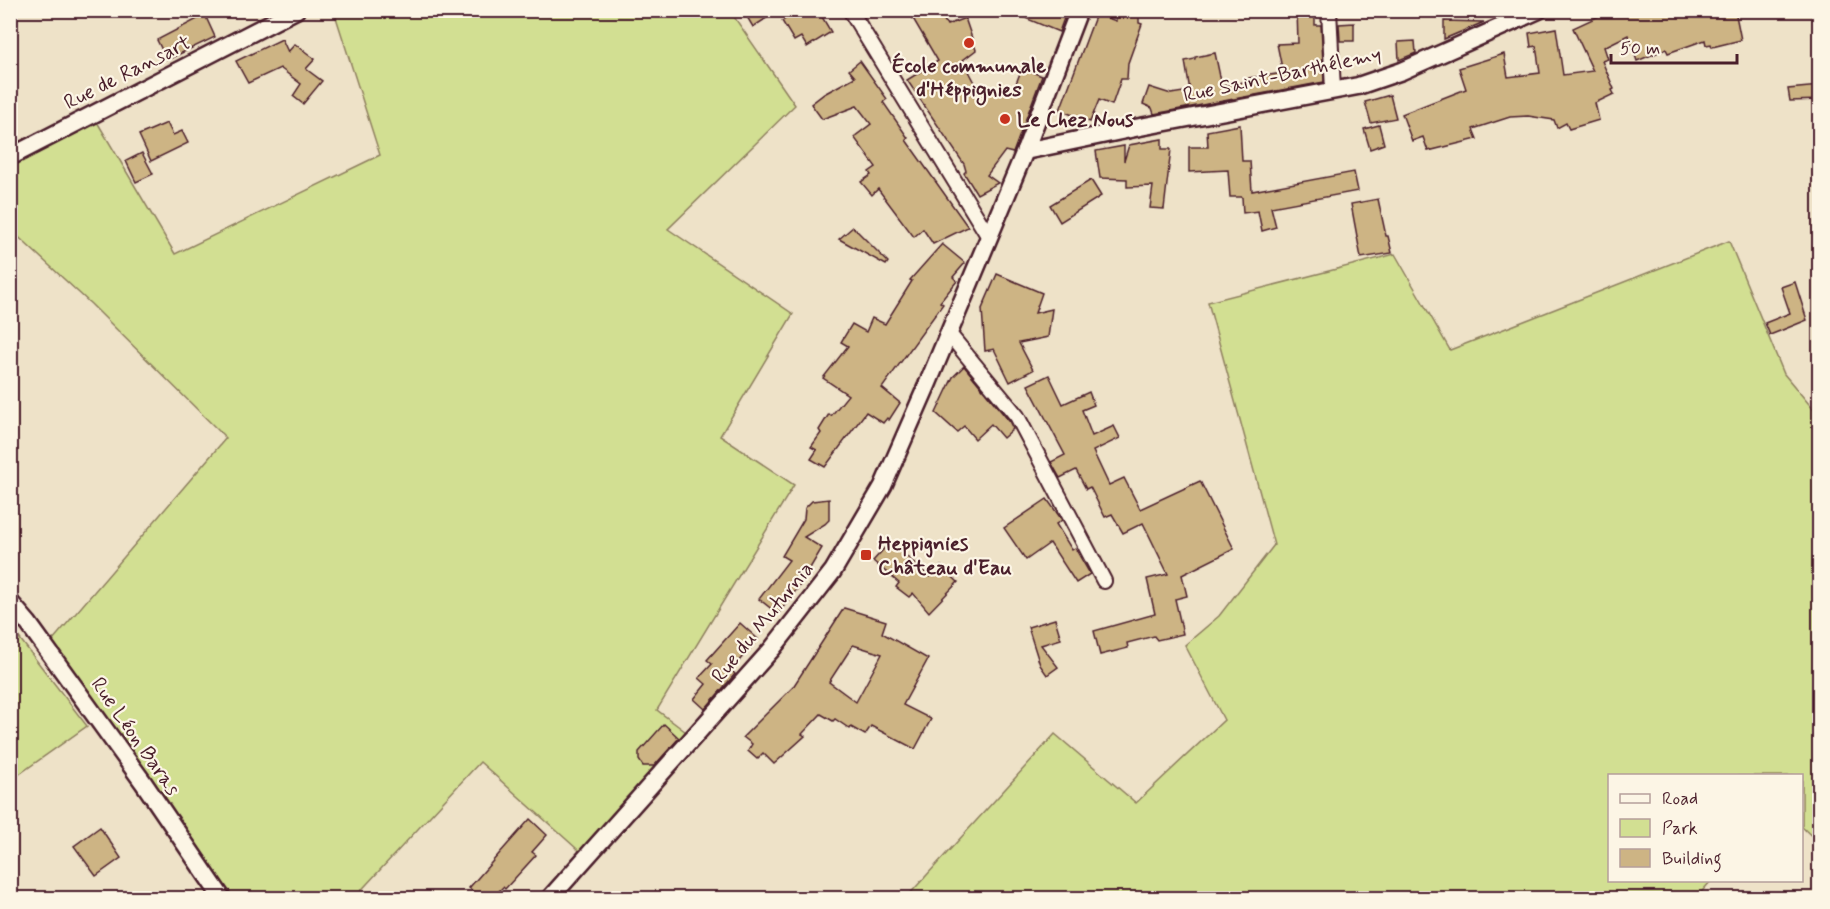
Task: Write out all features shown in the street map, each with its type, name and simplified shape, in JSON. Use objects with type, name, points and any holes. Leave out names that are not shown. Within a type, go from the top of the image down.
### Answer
[{"type":"street","name":"Rue de Ransart","points":[[10,157],[296,10]]},
{"type":"street","points":[[850,10],[989,237]]},
{"type":"street","name":"Rue du Muturnia","points":[[550,898],[772,650],[833,571],[883,486],[1025,151],[1078,10]]},
{"type":"street","points":[[1329,10],[1333,90]]},
{"type":"street","name":"Rue Saint-Barthélemy","points":[[1025,151],[1358,86],[1402,70],[1539,10]]},
{"type":"street","points":[[949,334],[1017,416],[1104,581]]},
{"type":"street","name":"Rue Léon Baras","points":[[10,602],[28,623],[143,782],[222,898]]},
{"type":"green space","points":[[334,11],[730,11],[795,105],[668,229],[793,314],[720,436],[794,485],[657,710],[694,738],[586,857],[480,762],[354,898],[223,898],[46,648],[226,438],[91,304],[11,230],[10,157],[93,115],[175,254],[380,155]]},
{"type":"green space","points":[[1729,241],[1784,374],[1819,416],[1819,843],[1803,828],[1803,774],[1608,774],[1608,882],[1710,882],[1696,898],[906,898],[1055,734],[1136,803],[1224,720],[1185,645],[1219,616],[1274,545],[1208,302],[1395,254],[1450,350]]},
{"type":"green space","points":[[10,626],[87,726],[11,780],[10,780]]},
{"type":"building","points":[[743,10],[779,10],[753,27]]},
{"type":"building","points":[[799,10],[818,10],[831,32],[807,47],[801,37],[794,41],[782,21]]},
{"type":"building","points":[[908,10],[938,10],[947,25],[965,18],[976,50],[963,60],[979,90],[1012,94],[1022,68],[1042,76],[1013,153],[1005,151],[987,175],[998,183],[977,194],[964,173],[966,171],[964,164],[907,80],[938,61]]},
{"type":"building","points":[[1006,10],[1067,10],[1059,32]]},
{"type":"building","points":[[1116,10],[1139,10],[1139,23],[1142,24],[1128,63],[1127,79],[1121,79],[1112,105],[1099,100],[1090,122],[1060,110],[1096,14],[1116,21]]},
{"type":"building","points":[[1297,10],[1315,10],[1315,25],[1321,25],[1324,82],[1154,114],[1152,108],[1143,104],[1149,87],[1171,94],[1190,91],[1185,61],[1195,59],[1195,57],[1215,53],[1222,86],[1249,81],[1249,78],[1283,73],[1277,44],[1298,43]]},
{"type":"building","points":[[1612,10],[1735,10],[1741,40],[1712,47],[1711,44],[1706,45],[1705,40],[1668,53],[1666,49],[1637,61],[1628,35],[1604,47],[1608,59],[1602,61],[1614,94],[1595,103],[1599,120],[1569,129],[1566,123],[1557,128],[1554,120],[1528,116],[1510,117],[1473,129],[1477,139],[1428,151],[1423,137],[1412,141],[1402,114],[1466,89],[1459,68],[1504,54],[1508,77],[1540,73],[1536,46],[1531,47],[1529,33],[1556,28],[1563,75],[1593,71],[1573,28]]},
{"type":"building","points":[[205,15],[215,37],[167,60],[157,40]]},
{"type":"building","points":[[1444,21],[1484,22],[1444,39]]},
{"type":"building","points":[[1354,23],[1354,41],[1340,41],[1339,24]]},
{"type":"building","points":[[282,39],[288,52],[295,44],[315,59],[306,69],[322,81],[303,104],[293,96],[301,84],[280,68],[248,83],[236,61]]},
{"type":"building","points":[[1415,41],[1416,53],[1399,60],[1398,42]]},
{"type":"building","points":[[860,61],[887,99],[883,102],[908,138],[906,140],[968,227],[933,244],[923,229],[914,237],[878,189],[872,195],[861,182],[871,175],[869,172],[876,167],[854,137],[871,124],[857,106],[822,119],[811,104],[855,77],[849,70]]},
{"type":"building","points":[[1820,86],[1820,100],[1790,101],[1788,89]]},
{"type":"building","points":[[1390,95],[1396,118],[1371,123],[1365,102]]},
{"type":"building","points":[[167,123],[173,135],[182,131],[188,143],[151,161],[139,135]]},
{"type":"building","points":[[1240,125],[1242,161],[1250,161],[1252,191],[1354,172],[1358,191],[1271,207],[1276,227],[1262,231],[1258,211],[1243,213],[1242,197],[1230,197],[1228,170],[1189,172],[1189,147],[1208,147],[1207,131]]},
{"type":"building","points":[[1379,125],[1384,144],[1370,149],[1364,129]]},
{"type":"building","points":[[1162,139],[1162,149],[1171,149],[1164,209],[1150,208],[1153,186],[1127,187],[1127,179],[1100,178],[1096,151],[1124,146],[1124,161],[1129,145]]},
{"type":"building","points":[[142,153],[153,174],[136,182],[126,161]]},
{"type":"building","points":[[1091,180],[1101,196],[1060,222],[1050,205]]},
{"type":"building","points":[[1378,199],[1392,253],[1361,258],[1351,204]]},
{"type":"building","points":[[853,227],[888,262],[886,265],[839,239]]},
{"type":"building","points":[[942,244],[965,263],[953,277],[957,281],[940,302],[943,304],[882,388],[900,403],[889,420],[887,418],[883,423],[866,412],[825,467],[811,459],[817,450],[811,447],[821,433],[819,430],[829,414],[831,416],[848,395],[823,378],[848,346],[841,342],[852,324],[866,332],[872,318],[885,324],[912,281],[910,280]]},
{"type":"building","points":[[997,274],[1042,293],[1035,313],[1052,309],[1048,337],[1019,343],[1033,370],[1010,382],[994,349],[985,351],[982,309]]},
{"type":"building","points":[[1795,282],[1807,320],[1770,335],[1765,323],[1790,313],[1781,287]]},
{"type":"building","points":[[964,366],[1009,421],[1013,429],[1003,438],[991,424],[975,439],[964,426],[957,432],[936,413],[953,377]]},
{"type":"building","points":[[1049,375],[1063,404],[1089,392],[1094,405],[1082,410],[1092,436],[1114,426],[1120,438],[1093,451],[1109,485],[1124,478],[1140,509],[1200,481],[1234,549],[1182,575],[1187,596],[1175,599],[1183,634],[1157,640],[1154,636],[1127,643],[1128,648],[1100,655],[1094,631],[1155,614],[1147,579],[1168,574],[1143,523],[1123,533],[1112,514],[1105,517],[1090,487],[1086,489],[1076,470],[1060,478],[1051,462],[1065,455],[1028,385]]},
{"type":"building","points":[[829,499],[829,520],[804,537],[822,548],[800,585],[778,614],[759,599],[789,560],[782,556],[804,519],[805,508],[812,501]]},
{"type":"building","points":[[1047,499],[1062,520],[1056,524],[1072,550],[1075,548],[1090,574],[1076,583],[1050,543],[1026,560],[1004,528]]},
{"type":"building","points":[[890,542],[930,577],[941,566],[958,582],[929,612],[913,593],[909,597],[896,587],[899,583],[873,561]]},
{"type":"building","points":[[844,608],[886,621],[882,633],[928,659],[903,705],[931,719],[915,749],[871,726],[865,735],[821,714],[802,734],[805,736],[774,764],[763,753],[757,759],[748,751],[752,744],[743,737],[793,687]],"holes":[[[853,645],[882,654],[856,702],[829,682]]]},
{"type":"building","points":[[1055,619],[1061,639],[1041,645],[1058,667],[1047,675],[1040,665],[1028,627]]},
{"type":"building","points":[[740,623],[758,639],[731,670],[735,674],[705,709],[694,699],[706,684],[699,678],[712,664],[707,660]]},
{"type":"building","points":[[664,724],[679,738],[654,766],[643,766],[639,760],[639,752]]},
{"type":"building","points":[[530,819],[547,835],[532,852],[536,855],[505,889],[503,887],[492,898],[481,898],[469,888]]},
{"type":"building","points":[[100,827],[121,858],[96,876],[74,846]]},
{"type":"place","name":"École communale d'Héppignies","points":[[969,43]]},
{"type":"place","name":"Le Chez Nous","points":[[1005,119]]},
{"type":"place","name":"Heppignies Château d'Eau","points":[[866,555]]}]
